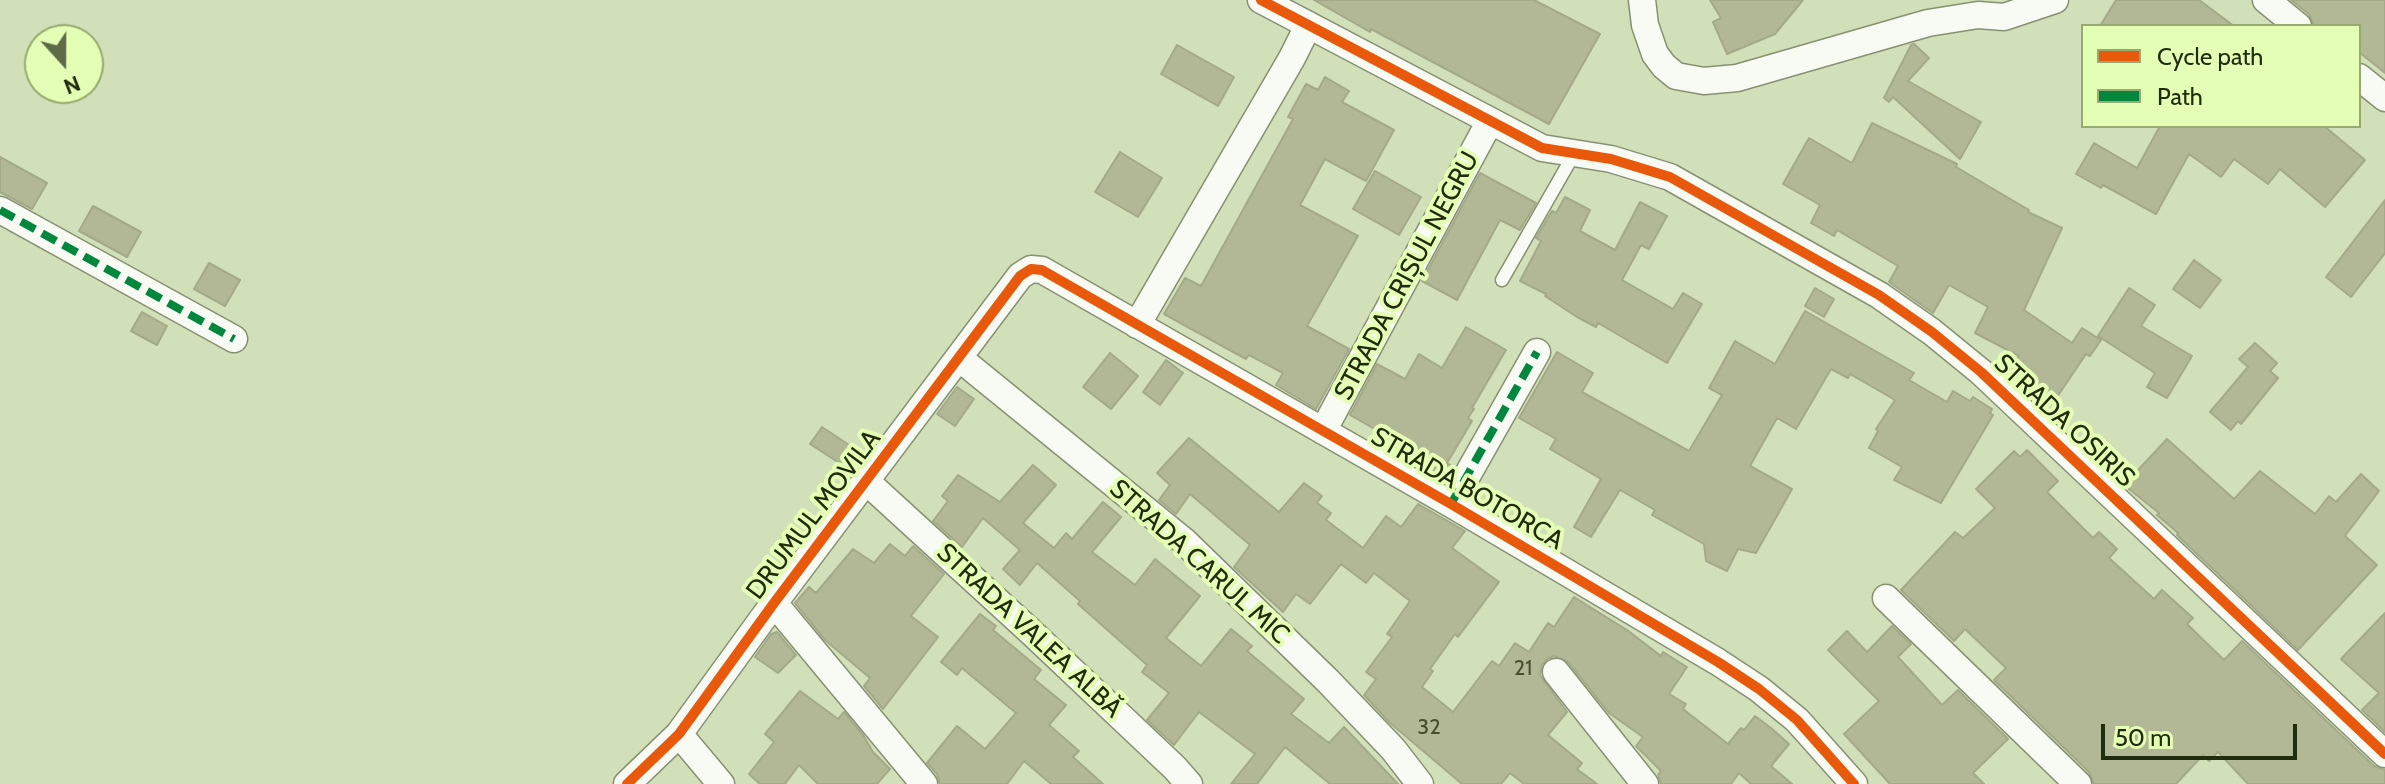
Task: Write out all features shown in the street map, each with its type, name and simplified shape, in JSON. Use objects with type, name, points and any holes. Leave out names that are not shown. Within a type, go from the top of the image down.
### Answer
[{"type":"street","name":"STRADA CRIȘUL NEGRU","points":[[1261,0],[1542,148],[1611,159],[1670,177]]},
{"type":"street","points":[[1642,0],[1645,25],[1655,54],[1664,66],[1676,76],[1704,81],[1737,78],[1928,23],[1978,15],[2004,17],[2055,0]]},
{"type":"street","points":[[2266,0],[2296,24]]},
{"type":"street","points":[[1137,325],[1308,26]]},
{"type":"street","points":[[2361,79],[2385,98]]},
{"type":"street","name":"STRADA CRIȘUL NEGRU","points":[[1323,431],[1490,121]]},
{"type":"street","name":"STRADA OSIRIS","points":[[1670,177],[1879,295],[1932,332],[1981,372],[2385,754]]},
{"type":"street","points":[[0,210],[234,339]]},
{"type":"street","name":"STRADA BOTORCA","points":[[1031,269],[1042,270],[1451,504],[1718,662],[1759,689],[1797,720],[1854,784]]},
{"type":"street","name":"DRUMUL MOVILA","points":[[627,784],[679,734],[1020,276],[1031,269]]},
{"type":"street","points":[[1451,504],[1537,352]]},
{"type":"street","name":"STRADA CARUL MIC","points":[[959,358],[1184,541],[1339,692],[1393,749],[1420,784]]},
{"type":"street","name":"STRADA VALEA ALBĂ","points":[[867,482],[1030,631],[1189,784]]},
{"type":"street","points":[[1886,598],[2078,784]]},
{"type":"street","points":[[774,603],[924,784]]},
{"type":"street","points":[[1556,672],[1645,784]]},
{"type":"street","points":[[679,734],[721,784]]},
{"type":"lane","points":[[1502,280],[1574,153]]},
{"type":"building","points":[[1314,0],[1534,0],[1600,34],[1549,124]]},
{"type":"building","points":[[1710,0],[1803,0],[1775,34],[1727,54],[1713,22],[1721,18]]},
{"type":"building","points":[[2116,0],[2199,0],[2231,24],[2101,24]]},
{"type":"building","points":[[2291,0],[2385,0],[2385,73],[2361,54],[2361,24],[2313,24],[2309,14]]},
{"type":"building","points":[[1914,44],[1929,58],[1908,81],[1981,122],[1960,159],[1893,97],[1889,102],[1884,98]]},
{"type":"building","points":[[1177,45],[1234,77],[1218,106],[1161,74]]},
{"type":"building","points":[[1325,77],[1349,91],[1342,102],[1394,130],[1366,181],[1325,159],[1300,205],[1358,236],[1307,326],[1349,349],[1316,409],[1276,385],[1283,373],[1249,355],[1246,359],[1164,314],[1185,278],[1201,286],[1293,119],[1288,117],[1306,84],[1318,90]]},
{"type":"building","points":[[1872,123],[1957,164],[1956,167],[2028,212],[2062,228],[2024,310],[2072,343],[2082,328],[2101,340],[2090,356],[2086,354],[2053,403],[2010,369],[2019,356],[1975,333],[1988,307],[1949,285],[1933,313],[1889,282],[1898,266],[1837,230],[1834,236],[1811,223],[1820,205],[1783,184],[1809,138],[1852,163]]},
{"type":"building","points":[[2159,128],[2326,128],[2365,160],[2325,207],[2280,169],[2268,184],[2234,159],[2221,177],[2189,154],[2156,214],[2076,174],[2094,143],[2137,168]]},
{"type":"building","points":[[1120,152],[1162,178],[1138,217],[1095,192]]},
{"type":"building","points":[[0,157],[47,183],[32,209],[0,192]]},
{"type":"building","points":[[1375,171],[1421,197],[1399,235],[1353,209]]},
{"type":"building","points":[[1480,173],[1536,203],[1520,230],[1500,220],[1457,300],[1422,281]]},
{"type":"building","points":[[1565,197],[1590,210],[1580,231],[1615,250],[1640,202],[1667,216],[1649,249],[1641,245],[1622,280],[1673,309],[1683,293],[1702,304],[1667,363],[1598,323],[1596,327],[1577,317],[1546,294],[1520,281],[1541,241],[1536,238],[1552,211],[1556,213]]},
{"type":"building","points":[[2385,200],[2385,253],[2351,297],[2326,277]]},
{"type":"building","points":[[93,206],[141,232],[127,257],[79,231]]},
{"type":"building","points":[[2194,260],[2221,280],[2200,308],[2173,289]]},
{"type":"building","points":[[209,263],[240,280],[225,306],[194,289]]},
{"type":"building","points":[[1815,288],[1834,299],[1824,317],[1805,306]]},
{"type":"building","points":[[2129,288],[2155,305],[2141,326],[2192,356],[2167,398],[2147,387],[2155,373],[2098,336]]},
{"type":"building","points":[[1805,311],[1914,373],[1909,380],[1947,402],[1953,391],[1970,401],[1973,397],[1992,409],[1990,413],[1993,415],[1941,503],[1894,480],[1902,467],[1869,448],[1878,431],[1876,429],[1895,400],[1850,374],[1848,378],[1831,369],[1796,429],[1777,418],[1750,466],[1792,489],[1756,553],[1738,549],[1727,571],[1706,561],[1704,544],[1652,515],[1655,510],[1620,490],[1591,537],[1574,527],[1601,479],[1550,449],[1556,439],[1519,418],[1557,352],[1593,373],[1582,392],[1689,451],[1722,395],[1709,388],[1735,341],[1775,364]]},
{"type":"building","points":[[142,312],[167,326],[157,345],[131,331]]},
{"type":"building","points":[[1466,327],[1506,350],[1472,408],[1468,418],[1472,421],[1447,463],[1454,467],[1445,482],[1394,453],[1399,443],[1350,415],[1377,364],[1405,379],[1419,354],[1442,368]]},
{"type":"building","points":[[2255,343],[2277,363],[2270,371],[2278,378],[2241,424],[2238,421],[2231,430],[2210,412],[2248,367],[2239,359]]},
{"type":"building","points":[[1110,353],[1138,376],[1111,409],[1083,387]]},
{"type":"building","points":[[1166,360],[1183,373],[1160,405],[1143,392]]},
{"type":"building","points":[[957,387],[974,399],[955,426],[937,414]]},
{"type":"building","points":[[822,427],[864,455],[853,472],[810,444]]},
{"type":"building","points":[[1189,438],[1279,512],[1304,483],[1322,496],[1317,503],[1331,513],[1326,520],[1363,548],[1386,516],[1401,527],[1418,504],[1465,531],[1452,548],[1499,582],[1458,637],[1455,634],[1430,669],[1433,671],[1422,687],[1453,712],[1492,661],[1499,666],[1515,643],[1529,652],[1548,623],[1554,627],[1574,597],[1627,630],[1661,656],[1663,652],[1687,667],[1669,694],[1686,704],[1683,709],[1728,744],[1755,716],[1771,728],[1789,744],[1771,766],[1792,784],[1751,784],[1739,773],[1731,784],[1661,784],[1658,775],[1661,771],[1636,746],[1643,737],[1609,713],[1568,662],[1554,656],[1542,665],[1540,675],[1567,712],[1548,735],[1582,763],[1577,769],[1597,784],[1524,784],[1510,773],[1501,784],[1462,784],[1389,722],[1364,695],[1376,679],[1366,672],[1392,637],[1387,634],[1410,601],[1374,573],[1366,583],[1341,564],[1310,604],[1296,594],[1283,612],[1234,567],[1250,545],[1190,494],[1176,514],[1159,500],[1170,485],[1157,473]]},
{"type":"building","points":[[2167,439],[2234,499],[2260,471],[2315,514],[2329,496],[2336,502],[2361,474],[2379,491],[2345,536],[2377,565],[2298,650],[2177,535],[2157,515],[2159,513],[2124,485]]},
{"type":"building","points":[[2027,450],[2058,481],[2047,492],[2093,538],[2099,532],[2117,549],[2109,558],[2154,599],[2162,590],[2193,618],[2187,624],[2224,660],[2242,641],[2374,766],[2385,770],[2385,784],[2248,784],[2218,752],[2209,761],[2203,755],[2176,784],[2094,784],[2089,772],[1994,680],[2006,668],[1965,629],[1954,641],[1901,590],[1955,532],[1963,538],[1995,508],[1976,489],[2014,451],[2020,457]]},
{"type":"building","points":[[1033,465],[1056,485],[1023,523],[1054,548],[1066,533],[1072,539],[1103,502],[1121,517],[1092,552],[1135,585],[1155,559],[1200,596],[1166,638],[1201,666],[1231,629],[1252,646],[1247,651],[1304,699],[1291,714],[1329,743],[1344,727],[1398,784],[1330,784],[1285,747],[1257,784],[1231,784],[1255,754],[1199,712],[1174,745],[1147,720],[1169,693],[1142,672],[1147,665],[1078,604],[1080,601],[1037,563],[1020,585],[1003,569],[1020,550],[983,518],[962,547],[933,521],[948,501],[942,496],[958,475],[1000,502]]},
{"type":"building","points":[[890,544],[905,556],[913,546],[944,574],[911,616],[938,637],[883,709],[864,686],[870,678],[825,640],[795,603],[809,587],[816,593],[853,549],[874,563]]},
{"type":"building","points":[[2385,613],[2385,732],[2362,710],[2379,693],[2341,659]]},
{"type":"building","points":[[980,614],[996,626],[993,630],[1041,670],[1034,679],[1066,705],[1049,725],[1079,751],[1073,757],[1103,784],[1051,784],[1024,761],[1007,784],[940,784],[937,774],[927,763],[957,726],[985,749],[1016,713],[962,668],[957,675],[941,662]]},
{"type":"building","points":[[1892,626],[1911,644],[1898,657],[1942,705],[1958,690],[2008,739],[1973,773],[1984,784],[1890,784],[1844,734],[1879,701],[1828,650],[1847,631],[1867,652]]},
{"type":"building","points":[[777,632],[796,655],[778,673],[755,657],[771,634]]},
{"type":"building","points":[[800,691],[838,719],[844,712],[873,752],[890,769],[877,784],[818,784],[799,765],[785,784],[760,784],[749,774],[774,742],[765,734]]},
{"type":"marked path","points":[[0,210],[234,339]]},
{"type":"marked path","points":[[1451,504],[1537,352]]},
{"type":"cycle path","points":[[1261,0],[1542,148],[1611,159],[1670,177],[1879,295],[1932,332],[1981,372],[2385,754]]},
{"type":"cycle path","points":[[627,784],[679,734],[1020,276],[1031,269],[1042,270],[1451,504],[1718,662],[1759,689],[1797,720],[1854,784]]}]
